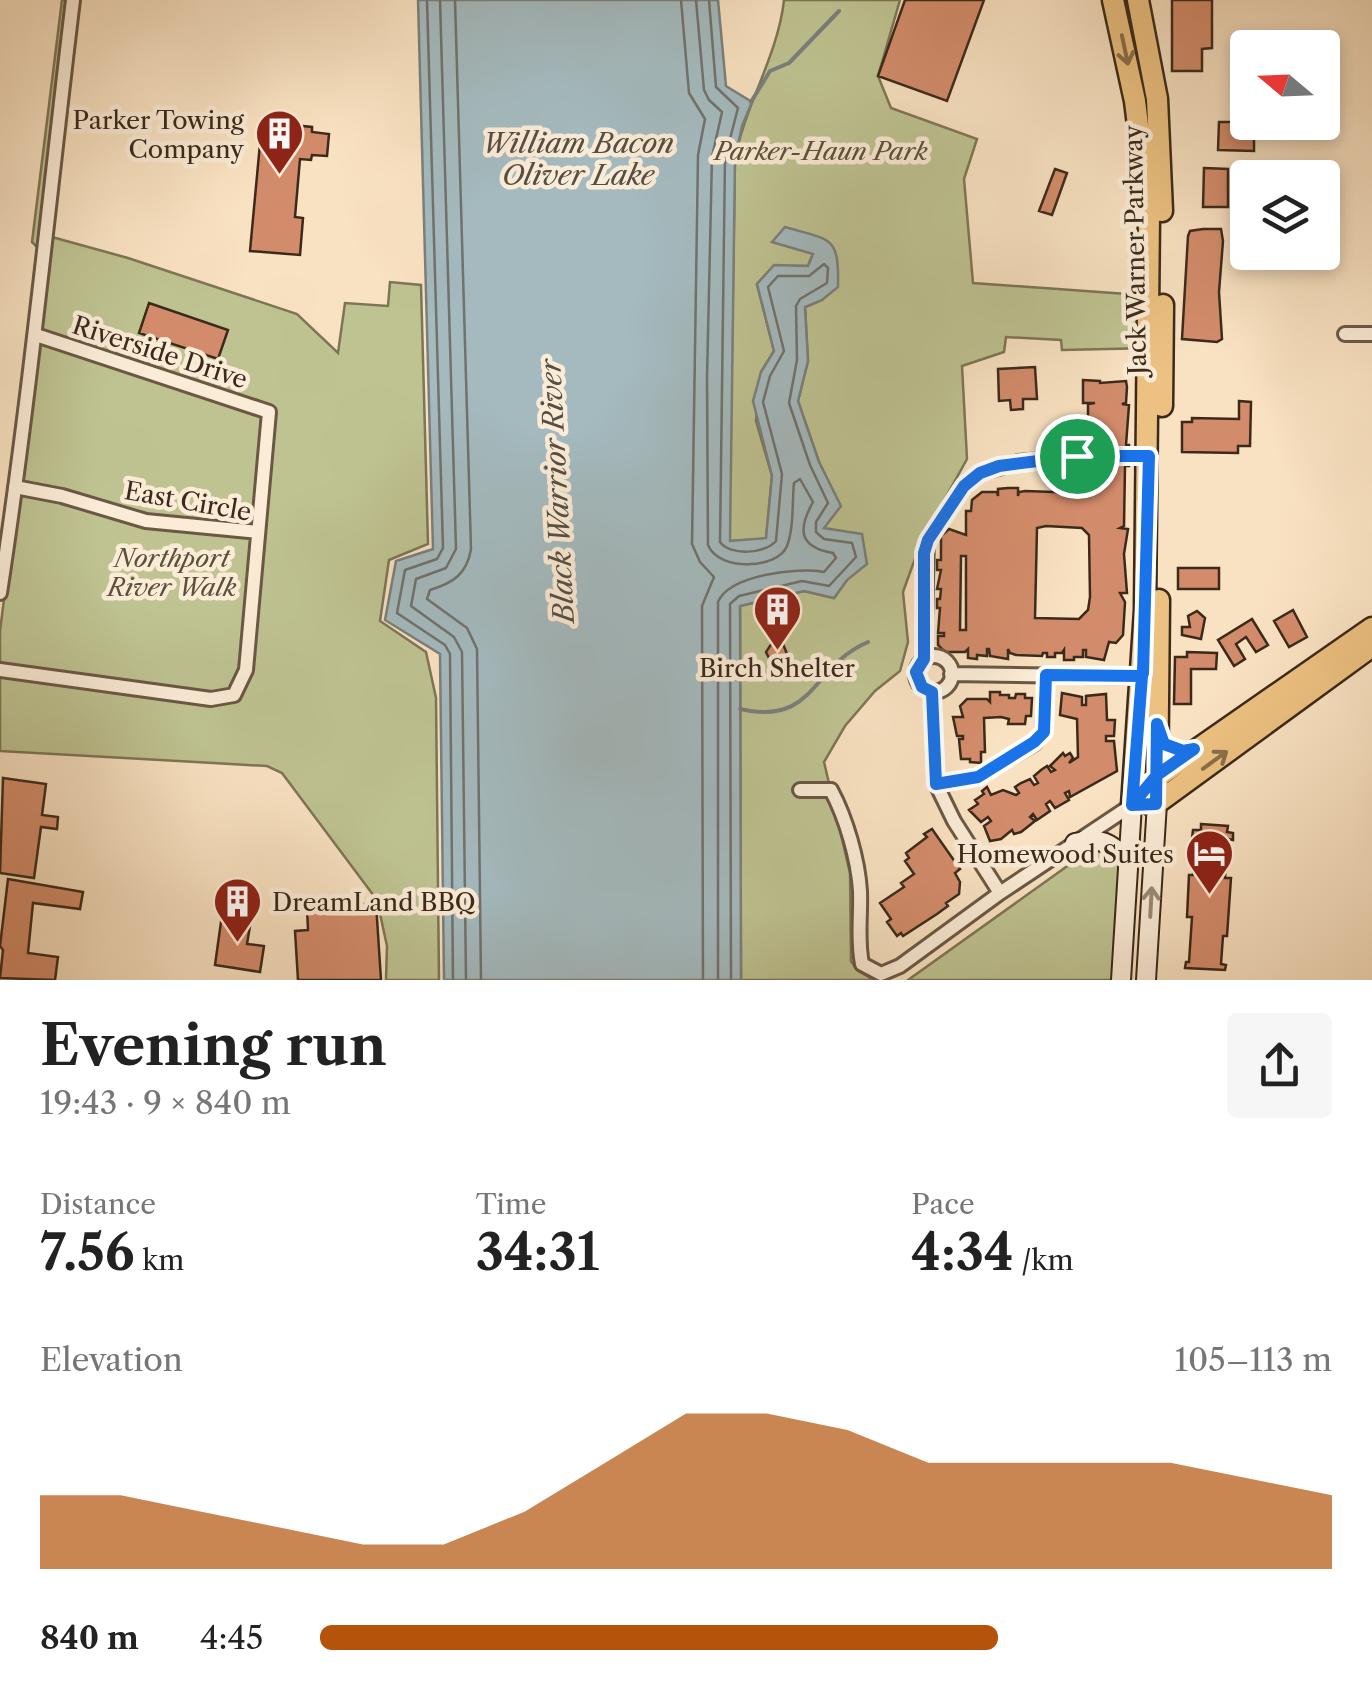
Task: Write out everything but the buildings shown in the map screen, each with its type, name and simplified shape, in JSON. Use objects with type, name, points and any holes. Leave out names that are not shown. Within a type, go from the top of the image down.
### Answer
[{"type":"main road","name":"Jack Warner Parkway","points":[[1113,0],[1130,69],[1148,187],[1149,456],[1142,676],[1122,980]]},
{"type":"main road","name":"Jack Warner Parkway","points":[[1138,0],[1157,99],[1162,196],[1157,775],[1146,980]]},
{"type":"main road","points":[[1132,805],[1157,775],[1372,628]]},
{"type":"main road","points":[[1132,805],[1156,804],[1372,646]]},
{"type":"main road","points":[[1157,724],[1164,744],[1183,751],[1194,749]]},
{"type":"main road","points":[[1074,844],[1101,840],[1114,846],[1128,862]]},
{"type":"street","points":[[0,593],[36,335],[72,0]]},
{"type":"street","points":[[1345,334],[1372,334]]},
{"type":"street","name":"Riverside Drive","points":[[36,335],[269,412],[258,532]]},
{"type":"street","points":[[924,659],[924,553],[928,540],[964,486],[980,473],[1020,462],[1077,456],[1149,456]]},
{"type":"street","name":"East Circle","points":[[0,670],[211,699],[234,695],[246,670],[258,532],[146,520],[62,496],[16,488]]},
{"type":"street","points":[[932,656],[943,658],[952,674],[947,686],[932,692],[922,687],[916,677],[917,666],[932,656]]},
{"type":"street","points":[[952,674],[1142,676]]},
{"type":"street","points":[[936,784],[978,777],[1034,742],[1044,732],[1046,675]]},
{"type":"street","points":[[932,692],[936,784],[954,821],[1000,893]]},
{"type":"street","points":[[800,790],[831,790],[839,805],[859,880],[858,946],[862,964],[881,974],[900,966],[1132,805]]},
{"type":"green space","name":"Northport River Walk","points":[[62,0],[80,0],[52,237],[297,314],[338,353],[345,303],[388,306],[390,282],[421,285],[428,544],[389,560],[380,621],[426,652],[436,698],[439,980],[386,980],[387,946],[377,900],[282,773],[267,766],[0,751],[0,631],[47,257],[32,242]]},
{"type":"green space","name":"Parker-Haun Park","points":[[784,0],[900,0],[878,76],[891,108],[977,139],[964,179],[973,283],[1154,296],[1153,348],[1062,350],[1061,340],[1006,337],[1004,352],[962,366],[967,459],[921,542],[903,592],[908,642],[900,671],[875,691],[845,726],[824,762],[850,873],[851,961],[857,970],[874,980],[741,980],[740,606],[804,591],[834,598],[847,580],[823,529],[840,506],[819,462],[798,401],[808,361],[805,307],[822,300],[813,254],[808,266],[774,266],[757,284],[774,351],[761,372],[756,421],[772,476],[766,539],[729,541],[735,158],[775,40]]},
{"type":"green space","points":[[1094,847],[1120,858],[1116,980],[908,980]]},
{"type":"water","name":"William Bacon Oliver Lake","points":[[418,0],[718,0],[726,86],[752,102],[735,158],[730,541],[766,538],[772,476],[753,401],[761,372],[774,351],[757,284],[774,265],[808,266],[813,254],[772,242],[785,227],[823,238],[837,258],[838,287],[805,307],[808,361],[798,401],[819,462],[841,506],[824,528],[862,534],[867,564],[847,580],[834,598],[804,591],[740,606],[741,980],[444,980],[440,654],[385,620],[396,561],[433,549]]},
{"type":"waterway","points":[[751,102],[770,71],[789,63],[839,11]]},
{"type":"waterway","points":[[740,709],[765,712],[799,702],[834,665],[868,642]]},
{"type":"place","name":"Parker Towing Company","points":[[279,176]]},
{"type":"place","name":"Birch Shelter","points":[[777,652]]},
{"type":"place","name":"Homewood Suites","points":[[1209,896]]},
{"type":"place","name":"DreamLand BBQ","points":[[237,944]]},
{"type":"route","points":[[1077,456],[1020,462],[980,473],[964,486],[930,533],[924,553],[924,659],[917,666],[916,677],[922,687],[932,692],[936,784],[978,777],[1034,742],[1044,732],[1046,675],[1142,676],[1132,805],[1157,775],[1194,749],[1183,751],[1164,744],[1157,724],[1157,775],[1156,804],[1132,805],[1143,673],[1149,456],[1077,456]]},
{"type":"water label","name":"Black Warrior River","points":[[557,491]]}]
